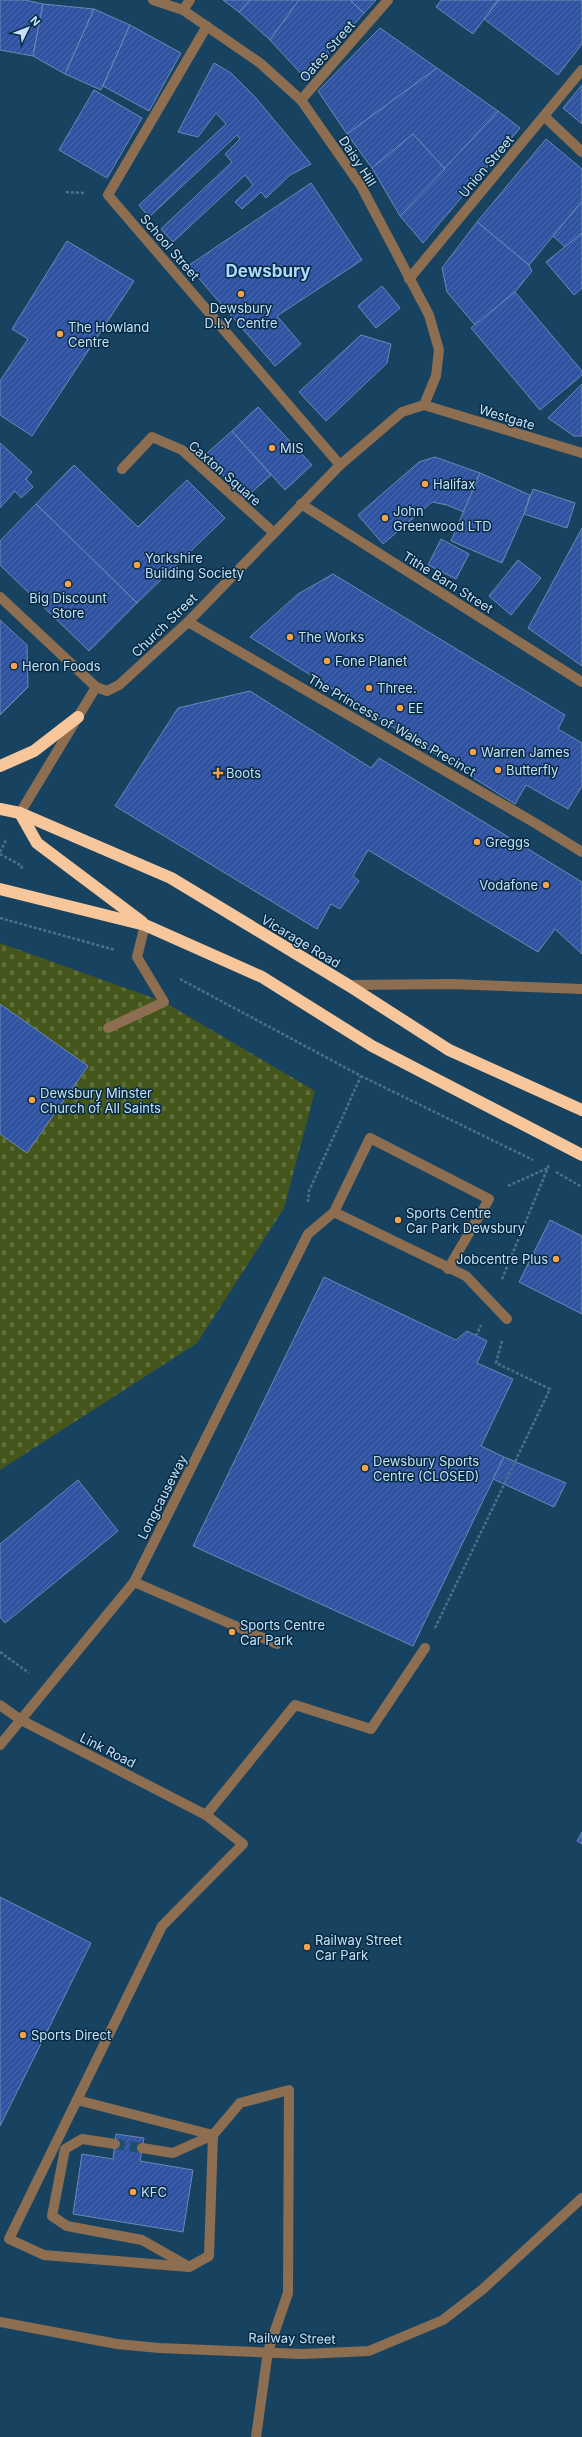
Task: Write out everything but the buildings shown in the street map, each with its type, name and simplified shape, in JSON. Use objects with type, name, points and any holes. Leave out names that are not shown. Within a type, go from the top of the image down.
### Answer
[{"type":"highway","points":[[0,766],[34,751],[78,717]]},
{"type":"highway","name":"Vicarage Road","points":[[0,809],[20,813],[171,878],[348,985],[450,1050],[582,1110]]},
{"type":"highway","points":[[20,813],[37,843],[145,925]]},
{"type":"highway","points":[[0,888],[145,925],[262,977],[372,1046],[582,1155]]},
{"type":"street","name":"Daisy Hill","points":[[153,0],[183,10],[207,26],[260,63],[302,100],[361,186],[429,315],[439,350],[436,376],[424,405]]},
{"type":"street","points":[[183,10],[190,0]]},
{"type":"street","name":"Oates Street","points":[[302,100],[388,0]]},
{"type":"street","name":"School Street","points":[[207,26],[108,195],[340,465]]},
{"type":"street","name":"Union Street","points":[[409,278],[582,70]]},
{"type":"street","points":[[544,116],[582,152]]},
{"type":"street","name":"Church Street","points":[[96,687],[107,691],[119,685],[188,622],[340,465],[402,412],[424,405]]},
{"type":"street","name":"Westgate","points":[[424,405],[582,453]]},
{"type":"street","name":"Caxton Square","points":[[122,469],[152,437],[182,450],[274,533]]},
{"type":"street","name":"Tithe Barn Street","points":[[301,504],[582,682]]},
{"type":"street","points":[[0,597],[96,687],[20,813]]},
{"type":"street","name":"The Princess of Wales Precinct","points":[[188,622],[535,823],[582,852]]},
{"type":"street","points":[[108,1028],[164,1002],[137,957],[145,925]]},
{"type":"street","points":[[348,985],[451,984],[582,989]]},
{"type":"street","points":[[308,1234],[334,1212],[370,1138],[489,1200],[448,1269]]},
{"type":"street","points":[[334,1212],[448,1269],[466,1276],[491,1304],[507,1319]]},
{"type":"street","name":"Longcauseway","points":[[0,1744],[134,1582],[308,1234]]},
{"type":"street","points":[[134,1582],[277,1644]]},
{"type":"street","points":[[206,1815],[295,1704],[371,1730],[425,1648]]},
{"type":"street","name":"Link Road","points":[[0,1705],[21,1720],[206,1815],[242,1844],[162,1926],[77,2100]]},
{"type":"street","points":[[142,2148],[173,2153],[213,2135],[240,2103],[289,2090],[288,2293],[268,2351],[256,2437]]},
{"type":"street","points":[[77,2100],[213,2135],[209,2256],[189,2267],[44,2255],[9,2239],[77,2100]]},
{"type":"street","points":[[115,2144],[82,2139],[65,2149],[52,2216],[66,2226],[142,2240],[189,2267]]},
{"type":"street","name":"Railway Street","points":[[0,2322],[124,2345],[160,2348],[268,2351],[302,2354],[370,2351],[443,2320],[483,2289],[582,2198]]},
{"type":"path","points":[[308,1234],[309,1190],[361,1076],[535,1161]]},
{"type":"path","points":[[542,1164],[582,1186]]},
{"type":"path","points":[[489,1200],[501,1190],[548,1168]]},
{"type":"path","points":[[476,1336],[548,1168]]},
{"type":"path","points":[[425,1648],[550,1389],[496,1363],[507,1319]]},
{"type":"path","points":[[0,1652],[49,1686]]},
{"type":"shaded area","points":[[0,0],[582,0],[582,2437],[0,2437]]},
{"type":"green space","points":[[0,943],[164,1002],[315,1091],[284,1208],[197,1343],[0,1470]]},
{"type":"tunnel","points":[[115,2144],[142,2148]]},
{"type":"place","name":"Dewsbury D.I.Y Centre","points":[[241,294]]},
{"type":"place","name":"The Howland Centre","points":[[60,334]]},
{"type":"place","name":"MIS","points":[[272,448]]},
{"type":"place","name":"Halifax","points":[[425,484]]},
{"type":"place","name":"John Greenwood LTD","points":[[385,518]]},
{"type":"place","name":"Yorkshire Building Society","points":[[137,565]]},
{"type":"place","name":"Big Discount Store","points":[[68,584]]},
{"type":"place","name":"The Works","points":[[290,637]]},
{"type":"place","name":"Fone Planet","points":[[327,661]]},
{"type":"place","name":"Heron Foods","points":[[14,666]]},
{"type":"place","name":"Three.","points":[[369,688]]},
{"type":"place","name":"EE","points":[[400,708]]},
{"type":"place","name":"Warren James","points":[[473,752]]},
{"type":"place","name":"Butterfly","points":[[498,770]]},
{"type":"place","name":"Boots","points":[[218,773]]},
{"type":"place","name":"Greggs","points":[[477,842]]},
{"type":"place","name":"Vodafone","points":[[546,885]]},
{"type":"place","name":"Dewsbury Minster Church of All Saints","points":[[32,1100]]},
{"type":"place","name":"Sports Centre Car Park Dewsbury","points":[[398,1220]]},
{"type":"place","name":"Jobcentre Plus","points":[[556,1259]]},
{"type":"place","name":"Dewsbury Sports Centre (CLOSED)","points":[[365,1468]]},
{"type":"place","name":"Sports Centre Car Park","points":[[232,1632]]},
{"type":"place","name":"Railway Street Car Park","points":[[307,1947]]},
{"type":"place","name":"Sports Direct","points":[[23,2035]]},
{"type":"place","name":"KFC","points":[[133,2192]]},
{"type":"district","name":"Dewsbury","points":[[268,271]]}]
